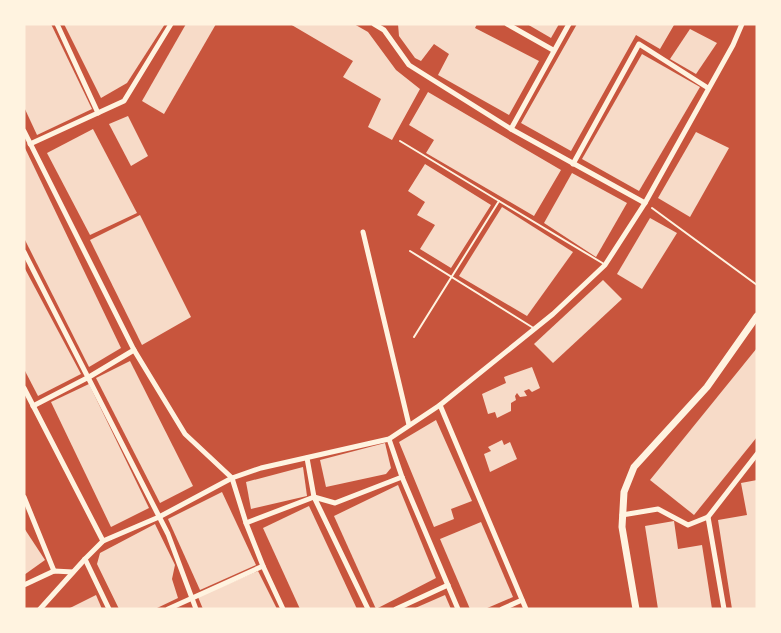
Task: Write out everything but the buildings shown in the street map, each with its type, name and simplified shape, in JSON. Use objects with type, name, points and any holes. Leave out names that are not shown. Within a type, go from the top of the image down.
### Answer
[{"type":"street","points":[[57,24],[98,113]]},
{"type":"street","points":[[30,144],[123,101],[171,24]]},
{"type":"street","points":[[375,24],[386,27],[409,65],[512,129],[645,203]]},
{"type":"street","points":[[507,24],[553,50]]},
{"type":"street","points":[[512,129],[568,24]]},
{"type":"street","points":[[40,609],[103,542],[159,517],[232,478],[261,468],[389,439],[440,405],[553,314],[605,265],[645,203],[733,45],[742,24]]},
{"type":"street","points":[[573,164],[639,44],[708,88]]},
{"type":"street","points":[[24,131],[134,350],[185,434],[232,478],[246,523],[283,609]]},
{"type":"street","points":[[363,232],[409,425]]},
{"type":"street","points":[[24,252],[168,534],[196,609]]},
{"type":"street","points":[[636,609],[622,527],[624,492],[634,467],[707,387],[757,316]]},
{"type":"street","points":[[33,406],[134,350]]},
{"type":"street","points":[[24,388],[103,542]]},
{"type":"street","points":[[440,405],[526,609]]},
{"type":"street","points":[[389,439],[402,477],[458,609]]},
{"type":"street","points":[[622,515],[658,509],[688,525],[708,517],[757,454]]},
{"type":"street","points":[[307,458],[315,497],[368,609]]},
{"type":"street","points":[[246,523],[315,497],[335,503],[402,477]]},
{"type":"street","points":[[24,497],[54,571]]},
{"type":"street","points":[[708,517],[724,609]]},
{"type":"street","points":[[85,559],[109,609]]},
{"type":"street","points":[[168,609],[263,566]]},
{"type":"street","points":[[24,585],[54,571],[73,572]]},
{"type":"street","points":[[396,609],[448,585]]},
{"type":"street","points":[[502,609],[522,600]]},
{"type":"lane","points":[[399,141],[605,265]]},
{"type":"lane","points":[[414,337],[499,201]]},
{"type":"lane","points":[[410,251],[535,329]]},
{"type":"path","points":[[645,203],[757,285]]}]
